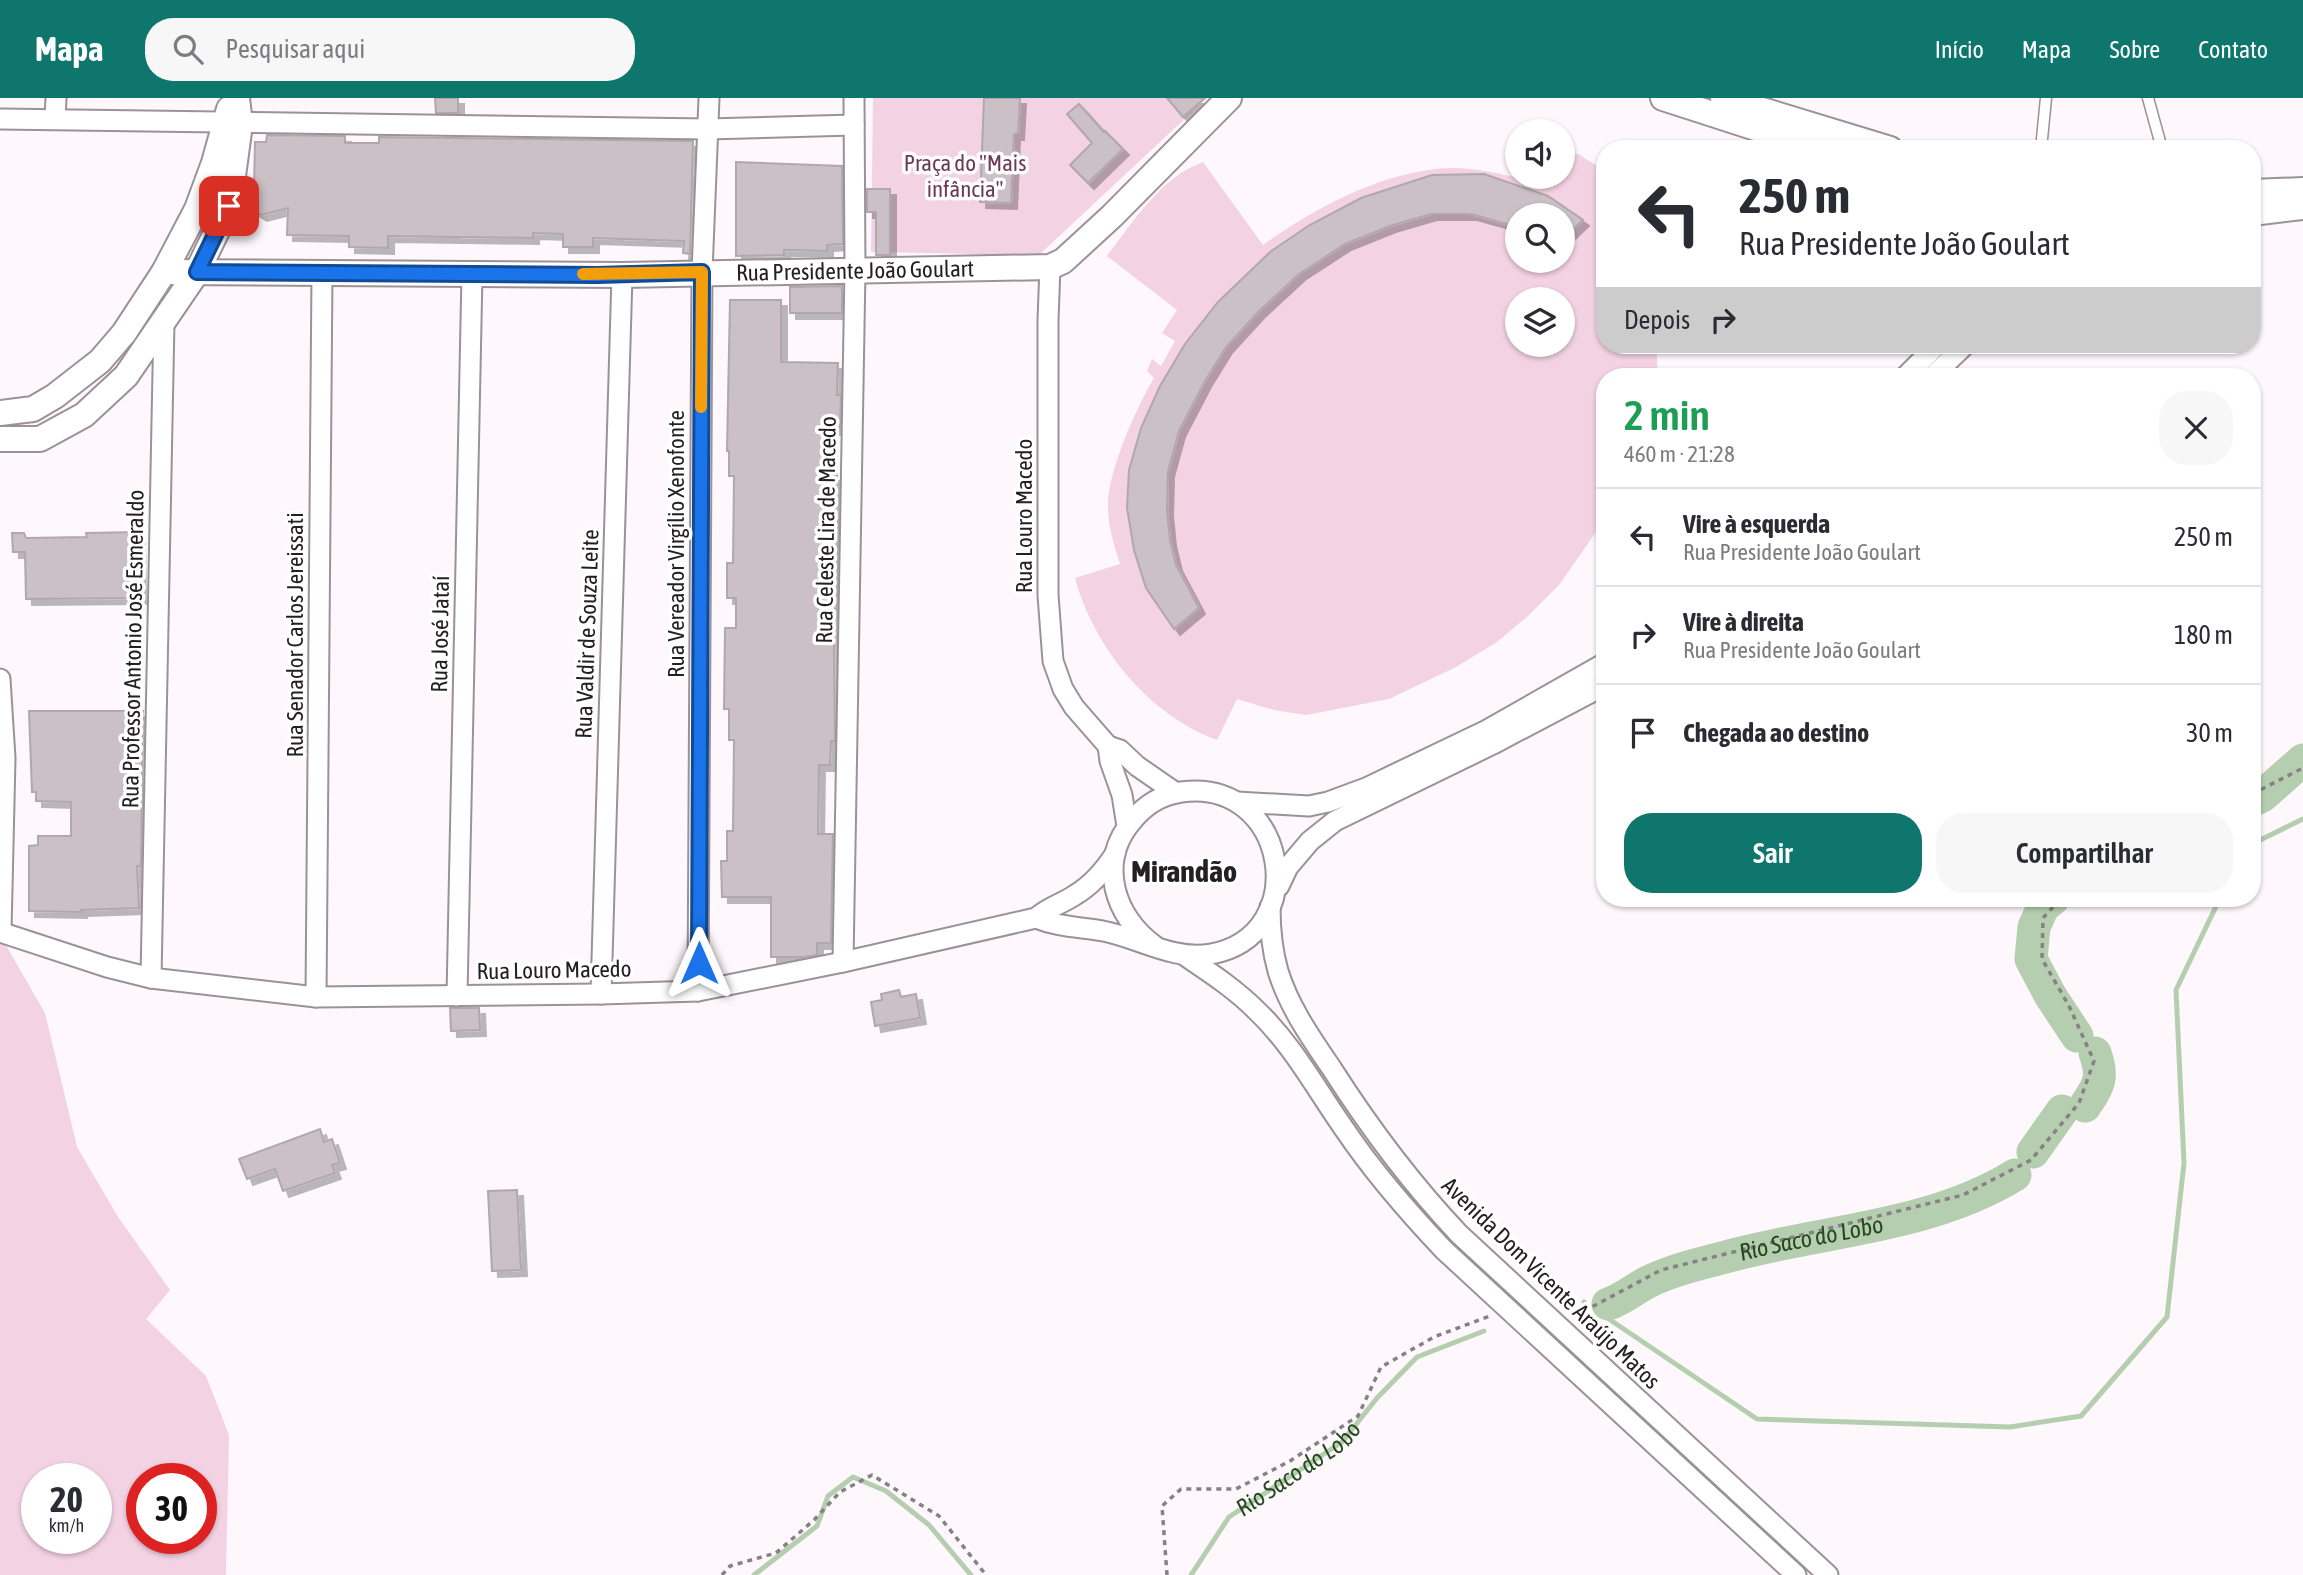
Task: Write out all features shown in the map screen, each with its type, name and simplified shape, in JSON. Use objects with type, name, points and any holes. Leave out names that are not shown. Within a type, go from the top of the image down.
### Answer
[{"type":"street","points":[[55,119],[56,98]]},
{"type":"street","points":[[0,439],[40,439],[84,415],[126,376],[164,321],[197,272],[229,206],[234,98]]},
{"type":"street","name":"Rua Vereador Virgílio Xenofonte","points":[[698,991],[702,272],[709,98]]},
{"type":"street","name":"Rua Celeste Lira de Macedo","points":[[843,962],[855,270],[854,98]]},
{"type":"street","points":[[1050,267],[1063,261],[1112,216],[1228,98]]},
{"type":"street","points":[[1663,98],[1770,114],[1808,140]]},
{"type":"street","points":[[1723,98],[1859,140]]},
{"type":"street","points":[[0,119],[708,129],[854,125]]},
{"type":"street","points":[[0,413],[33,409],[100,361],[124,333],[164,272],[197,209],[232,124]]},
{"type":"street","points":[[2261,192],[2303,190]]},
{"type":"street","points":[[2261,211],[2303,207]]},
{"type":"street","name":"Rua Presidente João Goulart","points":[[164,272],[622,275],[1050,267]]},
{"type":"street","name":"Rua Louro Macedo","points":[[1050,267],[1048,595],[1053,660],[1063,689],[1074,708],[1108,746],[1119,750],[1155,780],[1176,793]]},
{"type":"street","name":"Rua Senador Carlos Jereissati","points":[[316,998],[322,273]]},
{"type":"street","name":"Rua José Jataí","points":[[457,996],[472,274]]},
{"type":"street","name":"Rua Valdir de Souza Leite","points":[[601,994],[622,275]]},
{"type":"street","name":"Rua Professor Antonio José Esmeraldo","points":[[151,978],[164,321]]},
{"type":"street","points":[[1914,368],[1928,354]]},
{"type":"street","points":[[1941,368],[1956,354]]},
{"type":"street","points":[[1596,668],[1487,730],[1366,788],[1328,802],[1309,806],[1235,802],[1206,792],[1176,793],[1149,805],[1127,826],[1115,854],[1113,877],[1117,899],[1132,926],[1155,946],[1184,955],[1214,954],[1241,942],[1258,927],[1289,867],[1303,850],[1335,821],[1493,744],[1596,690]]},
{"type":"street","points":[[0,679],[5,758],[1,932]]},
{"type":"street","name":"Rua Louro Macedo","points":[[1108,746],[1110,761],[1122,795],[1127,826]]},
{"type":"street","points":[[1235,802],[1258,821],[1273,848],[1277,878],[1273,900]]},
{"type":"street","name":"Rua Louro Macedo","points":[[1,932],[107,967],[151,978],[316,998],[698,991],[843,962],[1036,918],[1048,907],[1086,888],[1102,873],[1115,854]]},
{"type":"street","name":"Avenida Dom Vicente Araújo Matos","points":[[1273,900],[1273,950],[1296,1014],[1361,1115],[1405,1174],[1459,1234],[1828,1575]]},
{"type":"street","name":"Rua Louro Macedo","points":[[1036,918],[1053,925],[1104,931],[1155,946]]},
{"type":"street","name":"Avenida Dom Vicente Araújo Matos","points":[[1184,955],[1224,982],[1265,1019],[1302,1064],[1349,1137],[1388,1189],[1444,1250],[1796,1575]]},
{"type":"lane","points":[[2042,140],[2046,98]]},
{"type":"lane","points":[[2147,98],[2159,140]]},
{"type":"path","points":[[2261,789],[2303,768]]},
{"type":"path","points":[[1558,1326],[1661,1269],[1964,1195],[2031,1160],[2079,1103],[2094,1061],[2069,1006],[2042,959],[2043,918],[2053,907]]},
{"type":"path","points":[[1167,1575],[1162,1506],[1181,1489],[1236,1489],[1290,1461],[1357,1416],[1381,1367],[1434,1337],[1508,1310]]},
{"type":"path","points":[[722,1575],[730,1566],[776,1553],[814,1520],[840,1492],[872,1475],[939,1516],[986,1575]]},
{"type":"green space","name":"Praça do ''Mais infância''","points":[[873,98],[1207,98],[1039,255],[871,252]]},
{"type":"green space","points":[[1575,153],[1596,165],[1596,354],[1657,354],[1657,368],[1596,368],[1596,532],[1559,585],[1529,615],[1497,642],[1456,667],[1389,699],[1306,715],[1274,710],[1237,699],[1217,740],[1192,729],[1147,696],[1110,653],[1084,604],[1075,578],[1120,564],[1108,513],[1112,476],[1132,422],[1154,378],[1147,371],[1152,359],[1161,366],[1175,341],[1162,333],[1177,310],[1107,256],[1161,189],[1188,169],[1203,162],[1263,245],[1344,196],[1389,179],[1447,168],[1505,175],[1505,189],[1575,189]]},
{"type":"green space","points":[[0,941],[4,942],[45,1013],[77,1147],[118,1217],[170,1290],[146,1319],[206,1376],[229,1435],[226,1575],[0,1575]]},
{"type":"building","points":[[435,98],[458,98],[458,113],[436,113]]},
{"type":"building","points":[[984,98],[1020,98],[1018,134],[1014,134],[1011,203],[980,202]]},
{"type":"building","points":[[1167,98],[1205,98],[1183,117]]},
{"type":"building","points":[[1079,104],[1123,149],[1088,183],[1070,165],[1092,143],[1067,114]]},
{"type":"building","points":[[267,135],[345,136],[345,143],[379,143],[379,137],[693,141],[690,254],[683,253],[684,241],[593,238],[593,247],[563,247],[563,234],[533,233],[533,238],[388,236],[388,248],[349,247],[349,236],[287,235],[288,208],[261,215],[253,210],[249,202],[254,188],[255,142],[266,142]]},
{"type":"building","points":[[736,162],[842,166],[843,244],[827,245],[827,251],[784,250],[784,255],[736,256]]},
{"type":"building","points":[[1484,174],[1505,181],[1505,189],[1528,189],[1548,196],[1558,203],[1505,203],[1505,224],[1471,214],[1431,214],[1390,226],[1345,244],[1299,274],[1258,312],[1226,347],[1179,431],[1168,471],[1167,510],[1170,540],[1176,565],[1199,608],[1174,629],[1146,588],[1134,550],[1127,508],[1129,470],[1141,428],[1160,386],[1185,344],[1218,302],[1270,252],[1308,226],[1361,198],[1432,175]]},
{"type":"building","points":[[867,189],[890,189],[890,255],[876,255],[876,212],[867,212]]},
{"type":"building","points":[[1575,215],[1583,220],[1575,228]]},
{"type":"building","points":[[842,286],[842,313],[790,313],[790,287]]},
{"type":"building","points":[[730,300],[781,300],[781,362],[838,363],[840,429],[831,429],[831,475],[836,475],[835,520],[838,520],[834,641],[835,741],[831,741],[830,765],[819,765],[818,834],[833,834],[831,943],[817,943],[817,955],[804,957],[771,957],[771,897],[722,897],[721,861],[727,861],[727,831],[733,831],[734,740],[729,740],[729,709],[724,709],[725,628],[736,628],[736,598],[727,598],[727,563],[733,563],[734,476],[729,476],[727,451]]},
{"type":"building","points":[[139,532],[140,598],[26,599],[25,552],[13,552],[12,533],[24,533],[26,538],[87,537],[86,533]]},
{"type":"building","points":[[29,711],[143,711],[141,866],[137,866],[139,908],[81,912],[29,911],[29,846],[38,845],[38,836],[71,836],[71,802],[36,801],[36,792],[32,792]]},
{"type":"building","points":[[899,990],[901,997],[916,994],[920,1018],[875,1026],[871,1002],[882,1000],[881,994]]},
{"type":"building","points":[[450,1008],[479,1008],[480,1030],[451,1031]]},
{"type":"building","points":[[320,1129],[324,1142],[332,1139],[340,1163],[332,1165],[335,1173],[283,1191],[275,1169],[247,1179],[239,1159]]},
{"type":"building","points":[[517,1190],[521,1270],[492,1271],[488,1191]]},
{"type":"waterway","name":"Rio Saco do Lobo","points":[[2261,796],[2303,760]]},
{"type":"waterway","points":[[2261,840],[2303,819]]},
{"type":"waterway","name":"Rio Saco do Lobo","points":[[2043,907],[2034,927],[2031,959],[2050,995],[2077,1036]]},
{"type":"waterway","points":[[1600,1313],[1757,1419],[2010,1427],[2081,1416],[2167,1317],[2184,1163],[2176,990],[2216,907]]},
{"type":"waterway","name":"Rio Saco do Lobo","points":[[2085,1106],[2099,1081],[2095,1053]]},
{"type":"waterway","name":"Rio Saco do Lobo","points":[[2033,1152],[2062,1111]]},
{"type":"waterway","name":"Rio Saco do Lobo","points":[[1608,1304],[1660,1276],[1682,1269],[1772,1246],[1915,1216],[1983,1192],[2015,1175]]},
{"type":"waterway","name":"Rio Saco do Lobo","points":[[1191,1575],[1229,1517],[1342,1442],[1377,1398],[1417,1357],[1484,1331]]},
{"type":"waterway","name":"Rio Saco do Lobo","points":[[754,1575],[817,1526],[828,1496],[853,1477],[886,1491],[929,1525],[971,1575]]},
{"type":"slow traffic","points":[[583,274],[702,272],[701,407]]},
{"type":"district","name":"Mirandão","points":[[1184,872]]},
{"type":"route","points":[[229,206],[197,272],[622,275],[702,272],[699,963]]}]
